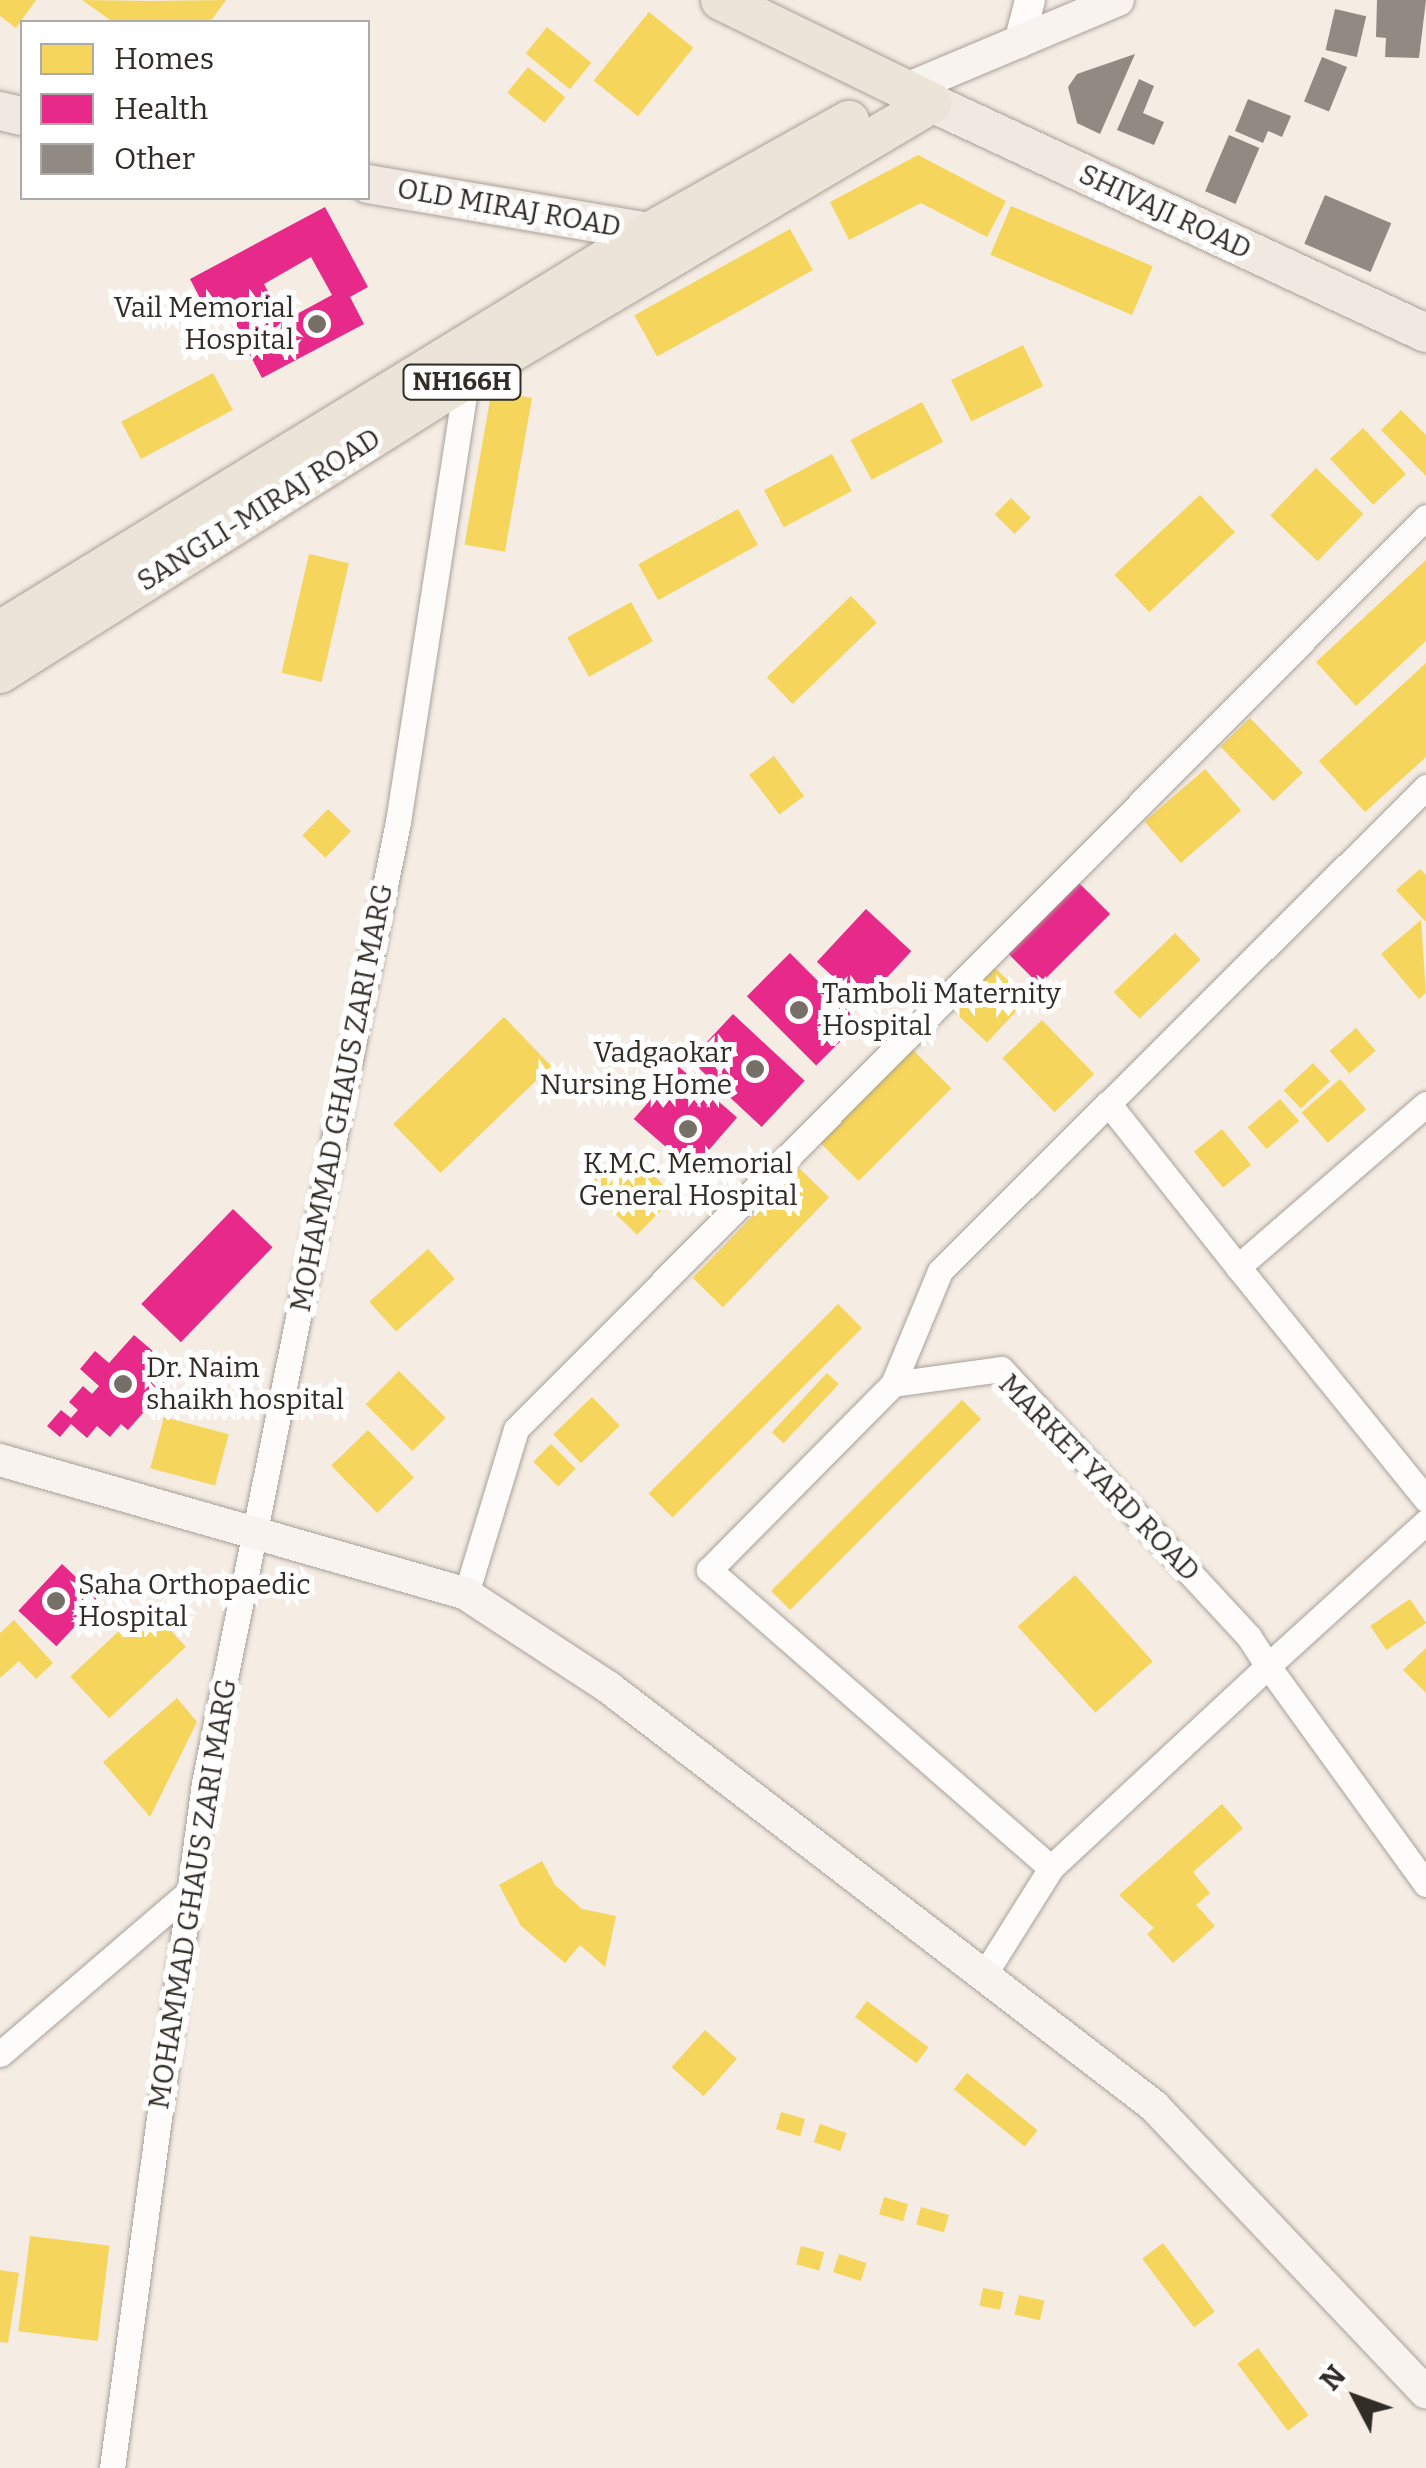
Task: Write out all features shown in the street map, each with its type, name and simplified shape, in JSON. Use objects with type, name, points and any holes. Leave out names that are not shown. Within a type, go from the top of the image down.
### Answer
[{"type":"highway","points":[[721,0],[918,96]]},
{"type":"highway","name":"SANGLI-MIRAJ ROAD","points":[[0,630],[650,232],[918,96]]},
{"type":"highway","name":"SANGLI-MIRAJ ROAD","points":[[0,673],[918,96]]},
{"type":"main road","points":[[918,96],[1118,0]]},
{"type":"main road","name":"SHIVAJI ROAD","points":[[918,96],[1426,333]]},
{"type":"main road","name":"OLD MIRAJ ROAD","points":[[370,184],[650,232]]},
{"type":"main road","points":[[0,1460],[466,1594],[608,1687],[1154,2106],[1426,2394]]},
{"type":"street","points":[[1020,44],[1030,0]]},
{"type":"street","name":"MOHAMMAD GHAUS ZARI MARG","points":[[112,2468],[189,1892],[254,1533],[398,822],[467,378]]},
{"type":"street","points":[[466,1594],[516,1430],[1426,517]]},
{"type":"street","points":[[1052,1868],[709,1570],[893,1384],[940,1270],[1426,787]]},
{"type":"street","points":[[1108,1102],[1426,1499]]},
{"type":"street","points":[[1238,1267],[1426,1104]]},
{"type":"street","name":"MARKET YARD ROAD","points":[[893,1384],[1001,1369],[1248,1637],[1268,1666]]},
{"type":"street","points":[[984,1976],[1052,1868],[1426,1522]]},
{"type":"street","points":[[1268,1666],[1426,1884]]},
{"type":"street","points":[[0,2054],[189,1892]]},
{"type":"building: Homes","points":[[0,0],[36,0],[16,28],[0,16]]},
{"type":"building: Homes","points":[[82,0],[226,0],[211,20],[110,20]]},
{"type":"building: Homes","points":[[649,12],[693,48],[638,116],[594,80]]},
{"type":"building: Homes","points":[[547,27],[591,63],[570,89],[526,53]]},
{"type":"building: Homes","points":[[528,67],[565,97],[545,123],[507,93]]},
{"type":"building: Homes","points":[[918,155],[1006,201],[987,237],[921,203],[849,240],[830,202]]},
{"type":"building: Homes","points":[[1011,206],[1153,266],[1132,315],[990,255]]},
{"type":"building: Homes","points":[[790,229],[813,270],[657,356],[634,315]]},
{"type":"building: Homes","points":[[1023,345],[1043,386],[971,421],[951,380]]},
{"type":"building: Homes","points":[[213,373],[233,410],[141,459],[121,422]]},
{"type":"building: Homes","points":[[492,391],[532,398],[505,552],[465,545]]},
{"type":"building: Homes","points":[[922,402],[943,442],[872,480],[850,440]]},
{"type":"building: Homes","points":[[1401,410],[1426,435],[1426,476],[1381,430]]},
{"type":"building: Homes","points":[[1363,428],[1406,474],[1373,505],[1330,459]]},
{"type":"building: Homes","points":[[832,454],[852,491],[784,527],[764,490]]},
{"type":"building: Homes","points":[[1316,468],[1363,514],[1318,561],[1270,515]]},
{"type":"building: Homes","points":[[1200,495],[1235,532],[1149,612],[1114,575]]},
{"type":"building: Homes","points":[[1011,498],[1031,518],[1015,534],[995,514]]},
{"type":"building: Homes","points":[[738,509],[758,545],[658,600],[638,564]]},
{"type":"building: Homes","points":[[309,554],[349,563],[322,682],[282,673]]},
{"type":"building: Homes","points":[[1426,560],[1426,641],[1356,706],[1316,662]]},
{"type":"building: Homes","points":[[851,596],[877,623],[793,704],[767,677]]},
{"type":"building: Homes","points":[[631,602],[653,641],[589,677],[567,637]]},
{"type":"building: Homes","points":[[1426,663],[1426,757],[1365,812],[1319,761]]},
{"type":"building: Homes","points":[[1250,718],[1303,773],[1273,801],[1221,746]]},
{"type":"building: Homes","points":[[774,756],[804,796],[779,815],[749,775]]},
{"type":"building: Homes","points":[[1205,769],[1241,811],[1181,863],[1145,821]]},
{"type":"building: Homes","points":[[328,809],[351,831],[325,858],[302,836]]},
{"type":"building: Homes","points":[[1420,869],[1426,875],[1426,922],[1396,890]]},
{"type":"building: Homes","points":[[1421,920],[1426,993],[1419,999],[1381,954]]},
{"type":"building: Homes","points":[[1175,933],[1201,960],[1140,1019],[1114,992]]},
{"type":"building: Homes","points":[[995,968],[1028,999],[987,1043],[954,1012]]},
{"type":"building: Homes","points":[[504,1017],[551,1066],[440,1173],[393,1124]]},
{"type":"building: Homes","points":[[1042,1020],[1094,1074],[1055,1112],[1002,1058]]},
{"type":"building: Homes","points":[[1356,1028],[1376,1051],[1349,1074],[1330,1051]]},
{"type":"building: Homes","points":[[911,1048],[951,1088],[859,1181],[818,1141]]},
{"type":"building: Homes","points":[[1313,1063],[1330,1081],[1301,1109],[1284,1090]]},
{"type":"building: Homes","points":[[1340,1079],[1366,1109],[1328,1143],[1302,1112]]},
{"type":"building: Homes","points":[[1280,1099],[1299,1121],[1267,1149],[1248,1127]]},
{"type":"building: Homes","points":[[1222,1129],[1251,1165],[1223,1187],[1194,1152]]},
{"type":"building: Homes","points":[[625,1148],[675,1196],[637,1235],[587,1187]]},
{"type":"building: Homes","points":[[799,1168],[829,1197],[723,1307],[693,1278]]},
{"type":"building: Homes","points":[[428,1249],[455,1279],[396,1332],[369,1302]]},
{"type":"building: Homes","points":[[838,1304],[862,1328],[673,1518],[648,1494]]},
{"type":"building: Homes","points":[[399,1371],[446,1418],[412,1451],[366,1404]]},
{"type":"building: Homes","points":[[827,1373],[839,1384],[783,1443],[772,1432]]},
{"type":"building: Homes","points":[[592,1397],[620,1426],[581,1463],[553,1435]]},
{"type":"building: Homes","points":[[962,1400],[981,1419],[790,1610],[771,1591]]},
{"type":"building: Homes","points":[[164,1417],[229,1434],[215,1486],[150,1468]]},
{"type":"building: Homes","points":[[368,1430],[414,1477],[377,1513],[331,1465]]},
{"type":"building: Homes","points":[[551,1444],[576,1469],[558,1486],[533,1462]]},
{"type":"building: Homes","points":[[1075,1575],[1153,1661],[1095,1713],[1018,1627]]},
{"type":"building: Homes","points":[[1410,1599],[1426,1623],[1386,1650],[1370,1626]]},
{"type":"building: Homes","points":[[147,1605],[186,1647],[109,1718],[70,1677]]},
{"type":"building: Homes","points":[[14,1620],[53,1663],[36,1679],[19,1661],[0,1678],[0,1633]]},
{"type":"building: Homes","points":[[1426,1648],[1426,1693],[1403,1670]]},
{"type":"building: Homes","points":[[177,1698],[197,1722],[150,1817],[103,1762]]},
{"type":"building: Homes","points":[[1222,1804],[1243,1828],[1193,1872],[1210,1893],[1196,1905],[1215,1926],[1173,1963],[1147,1934],[1154,1928],[1119,1895]]},
{"type":"building: Homes","points":[[542,1861],[555,1885],[582,1909],[616,1916],[605,1967],[580,1945],[565,1963],[521,1926],[499,1885]]},
{"type":"building: Homes","points":[[867,2001],[928,2047],[916,2063],[855,2017]]},
{"type":"building: Homes","points":[[705,2030],[737,2059],[703,2096],[672,2067]]},
{"type":"building: Homes","points":[[967,2073],[1038,2130],[1025,2147],[954,2089]]},
{"type":"building: Homes","points":[[781,2112],[805,2119],[800,2136],[776,2129]]},
{"type":"building: Homes","points":[[820,2124],[846,2133],[840,2151],[814,2142]]},
{"type":"building: Homes","points":[[884,2197],[908,2204],[903,2221],[879,2214]]},
{"type":"building: Homes","points":[[921,2207],[949,2215],[944,2232],[916,2224]]},
{"type":"building: Homes","points":[[30,2236],[109,2246],[98,2341],[18,2331]]},
{"type":"building: Homes","points":[[1163,2243],[1215,2312],[1194,2327],[1142,2259]]},
{"type":"building: Homes","points":[[801,2246],[824,2252],[819,2271],[796,2264]]},
{"type":"building: Homes","points":[[839,2254],[867,2263],[861,2281],[833,2272]]},
{"type":"building: Homes","points":[[0,2270],[19,2273],[8,2343],[0,2342]]},
{"type":"building: Homes","points":[[983,2288],[1004,2292],[1000,2310],[980,2306]]},
{"type":"building: Homes","points":[[1019,2295],[1044,2301],[1040,2320],[1015,2314]]},
{"type":"building: Homes","points":[[1258,2348],[1309,2415],[1288,2431],[1237,2364]]},
{"type":"building: Health","points":[[325,207],[368,287],[350,297],[364,324],[262,378],[219,296],[203,304],[190,279]],"holes":[[[311,257],[332,295],[284,321],[264,284]]]},
{"type":"building: Health","points":[[1079,883],[1110,914],[1039,985],[1008,954]]},
{"type":"building: Health","points":[[866,909],[911,951],[862,1004],[817,962]]},
{"type":"building: Health","points":[[790,953],[859,1022],[816,1065],[747,996]]},
{"type":"building: Health","points":[[733,1014],[805,1081],[762,1127],[690,1060]]},
{"type":"building: Health","points":[[679,1067],[737,1118],[692,1170],[634,1119]]},
{"type":"building: Health","points":[[233,1209],[273,1247],[181,1342],[141,1304]]},
{"type":"building: Health","points":[[134,1335],[174,1369],[172,1380],[128,1430],[121,1424],[110,1437],[97,1426],[87,1438],[71,1424],[60,1437],[47,1426],[61,1410],[71,1418],[78,1410],[69,1402],[83,1386],[92,1394],[99,1386],[80,1369],[95,1351],[109,1363]]},
{"type":"building: Health","points":[[62,1564],[100,1599],[56,1646],[18,1611]]},
{"type":"building: Other","points":[[1377,0],[1426,0],[1419,58],[1385,57],[1386,38],[1376,37]]},
{"type":"building: Other","points":[[1335,9],[1366,16],[1357,57],[1326,50]]},
{"type":"building: Other","points":[[1135,54],[1100,134],[1077,123],[1068,87],[1077,74]]},
{"type":"building: Other","points":[[1322,57],[1347,67],[1329,112],[1304,102]]},
{"type":"building: Other","points":[[1139,79],[1154,86],[1143,113],[1164,122],[1154,145],[1117,130]]},
{"type":"building: Other","points":[[1248,99],[1291,116],[1282,137],[1268,131],[1263,143],[1235,131]]},
{"type":"building: Other","points":[[1229,135],[1259,148],[1236,204],[1205,191]]},
{"type":"building: Other","points":[[1325,195],[1391,223],[1371,272],[1304,244]]},
{"type":"place","name":"Vail Memorial Hospital","points":[[317,324]]},
{"type":"place","name":"Tamboli Maternity Hospital","points":[[799,1010]]},
{"type":"place","name":"Vadgaokar Nursing Home","points":[[755,1069]]},
{"type":"place","name":"K.M.C. Memorial General Hospital","points":[[688,1129]]},
{"type":"place","name":"Dr. Naim shaikh hospital","points":[[123,1384]]},
{"type":"place","name":"Saha Orthopaedic Hospital","points":[[56,1601]]}]
